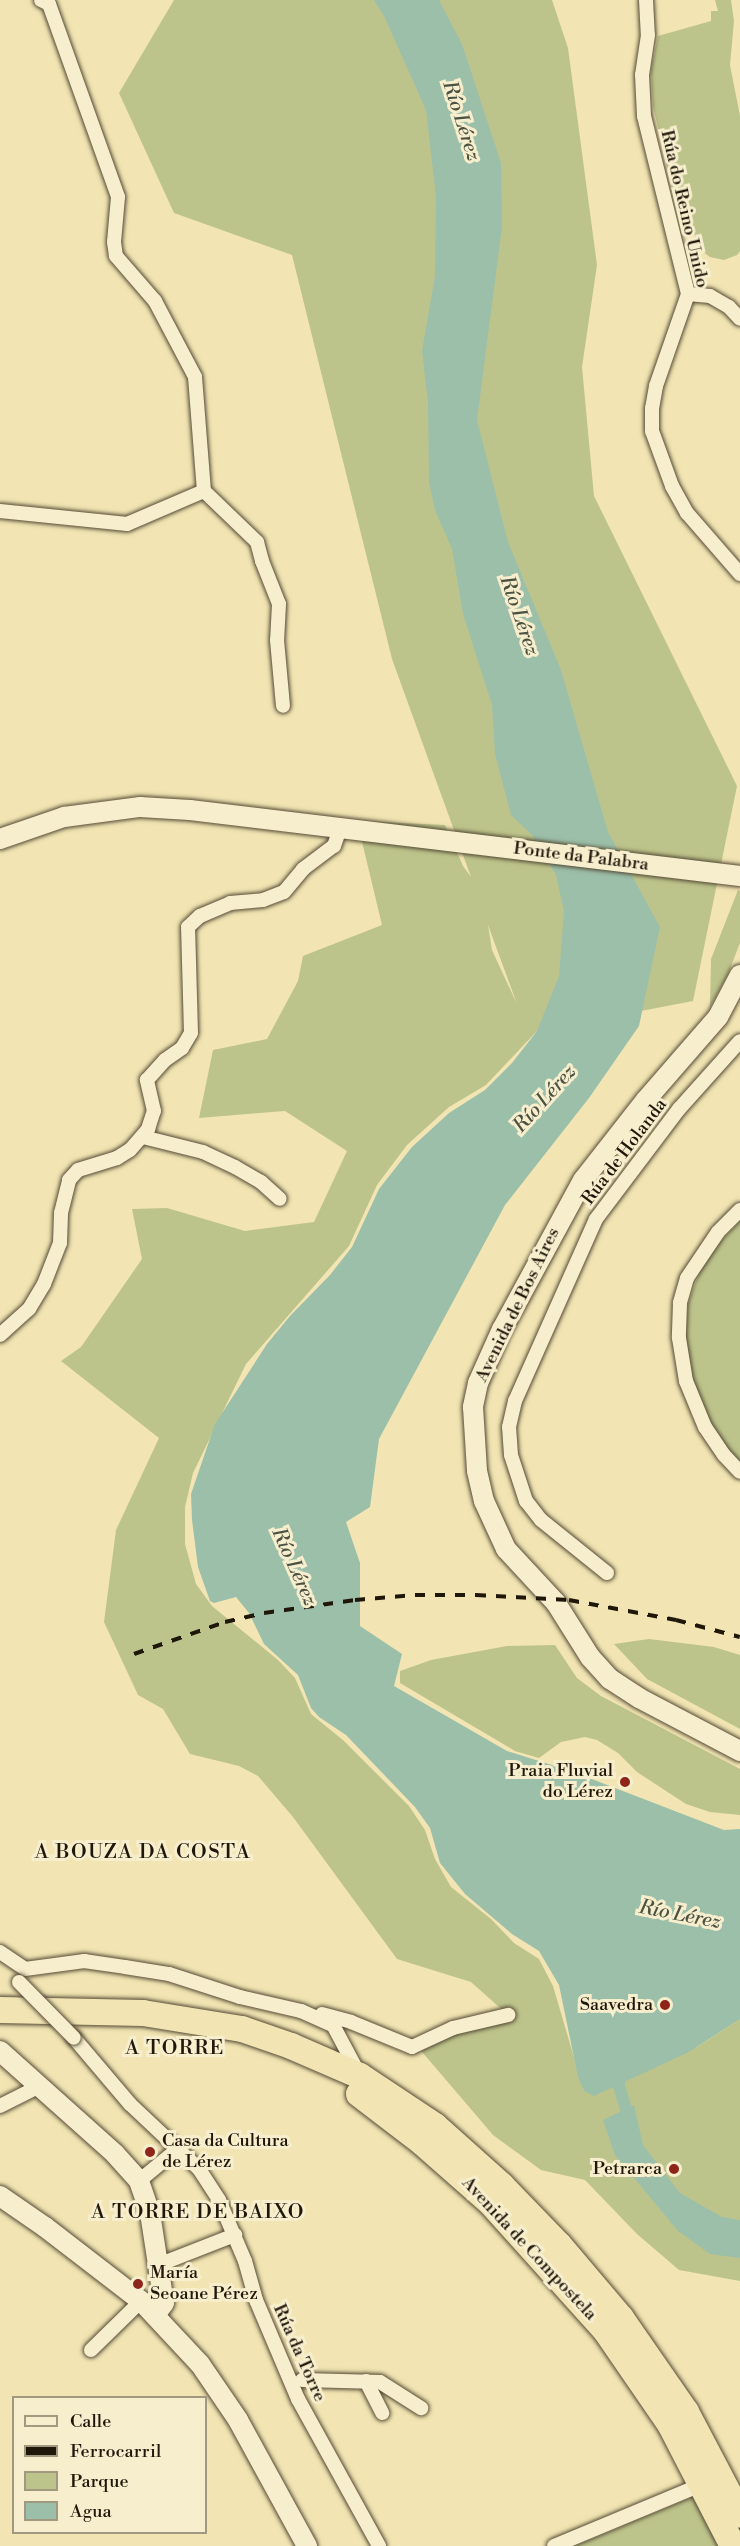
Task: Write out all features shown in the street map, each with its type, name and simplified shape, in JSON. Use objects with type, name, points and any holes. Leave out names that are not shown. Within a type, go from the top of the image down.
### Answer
[{"type":"highway","name":"Avenida de Compostela","points":[[0,2010],[144,2013],[242,2029],[322,2058],[360,2076],[435,2126],[502,2186],[559,2245],[621,2318],[658,2368],[686,2412],[740,2515]]},
{"type":"highway","name":"Avenida de Compostela","points":[[97,2013],[239,2041],[286,2056],[353,2090],[423,2143],[490,2202],[606,2331],[670,2424],[733,2546]]},
{"type":"street","points":[[41,0],[49,4],[117,197],[114,242],[116,256],[155,301],[195,377],[204,491],[257,542],[261,561],[279,604],[277,640],[283,706]]},
{"type":"street","name":"Rúa do Reino Unido","points":[[646,0],[648,35],[642,75],[644,116],[688,294],[656,386],[652,408],[652,431],[672,486],[687,513],[740,574]]},
{"type":"street","points":[[688,294],[710,296],[729,307],[740,319]]},
{"type":"street","points":[[0,511],[126,524],[204,491]]},
{"type":"street","name":"Ponte da Palabra","points":[[0,839],[64,817],[140,807],[738,875]]},
{"type":"street","points":[[0,1335],[29,1309],[44,1284],[60,1244],[61,1213],[69,1180],[78,1170],[117,1158],[143,1137],[154,1111],[147,1080],[165,1060],[182,1048],[192,1034],[188,927],[200,916],[230,903],[263,900],[284,892],[303,869],[334,846],[340,829]]},
{"type":"street","name":"Avenida de Bos Aires","points":[[739,975],[718,1017],[645,1101],[583,1180],[502,1329],[478,1383],[473,1407],[474,1446],[479,1481],[487,1510],[506,1549],[556,1603],[590,1657],[610,1679],[639,1698],[740,1750]]},
{"type":"street","name":"Rúa de Holanda","points":[[607,1573],[541,1520],[526,1501],[511,1455],[509,1426],[515,1401],[596,1218],[672,1118],[740,1041]]},
{"type":"street","points":[[143,1137],[203,1152],[261,1182],[280,1199]]},
{"type":"street","points":[[740,1210],[718,1232],[687,1278],[680,1303],[679,1338],[686,1381],[705,1427],[724,1455],[740,1472]]},
{"type":"street","points":[[0,1952],[25,1969],[84,1961],[169,1974],[316,2018],[336,2028],[360,2076]]},
{"type":"street","name":"Rúa da Torre","points":[[0,1961],[74,2038],[130,2104],[179,2148],[210,2186],[235,2235],[256,2300],[279,2355],[298,2385],[379,2546]]},
{"type":"street","points":[[316,2018],[324,2014],[344,2019],[412,2047],[453,2028],[508,2015]]},
{"type":"street","points":[[316,2018],[328,2030],[332,2043],[328,2053],[322,2058]]},
{"type":"street","points":[[1,2053],[115,2154],[139,2181],[147,2201],[164,2303],[155,2315]]},
{"type":"street","points":[[0,2106],[40,2086]]},
{"type":"street","points":[[139,2181],[179,2148]]},
{"type":"street","points":[[0,2196],[49,2230],[141,2301],[200,2364],[238,2420],[307,2546]]},
{"type":"street","points":[[158,2265],[235,2235]]},
{"type":"street","points":[[91,2350],[141,2301]]},
{"type":"street","points":[[366,2380],[382,2413]]},
{"type":"street","points":[[298,2385],[366,2380],[385,2384],[421,2408]]},
{"type":"street","points":[[554,2546],[703,2484]]},
{"type":"green space","points":[[174,0],[552,0],[568,48],[597,265],[582,367],[594,496],[737,786],[693,1001],[537,1031],[486,1085],[449,1107],[407,1145],[377,1185],[349,1246],[246,1364],[193,1473],[185,1507],[185,1544],[196,1584],[212,1606],[278,1660],[295,1678],[311,1714],[344,1741],[409,1806],[425,1830],[435,1859],[451,1887],[491,1919],[514,1943],[539,1959],[553,1986],[584,2091],[697,2047],[740,2019],[740,2281],[679,2270],[637,2234],[585,2180],[541,2170],[493,2135],[417,2046],[508,2015],[471,1982],[397,1959],[293,1817],[258,1776],[239,1766],[190,1754],[163,1709],[138,1695],[104,1622],[116,1530],[159,1438],[61,1361],[81,1347],[142,1259],[132,1209],[167,1208],[245,1231],[314,1222],[347,1151],[285,1111],[199,1118],[213,1050],[267,1039],[298,981],[303,956],[382,925],[357,821],[445,825],[463,866],[471,877],[392,659],[292,255],[174,213],[119,93]],"holes":[[[488,925],[517,1004],[492,950]]]},
{"type":"green space","points":[[715,0],[731,0],[734,21],[730,65],[740,116],[740,251],[737,255],[724,260],[710,257],[703,252],[691,228],[681,226],[653,106],[651,70],[658,36],[711,21],[711,11],[718,11]]},
{"type":"green space","points":[[738,890],[740,891],[740,943],[728,974],[710,1007],[711,959]]},
{"type":"green space","points":[[740,1221],[740,1464],[712,1428],[698,1400],[689,1367],[686,1337],[688,1304],[704,1259]]},
{"type":"green space","points":[[649,1639],[714,1647],[740,1655],[740,1729],[647,1679],[614,1644]]},
{"type":"green space","points":[[555,1645],[577,1678],[601,1696],[740,1769],[740,1815],[710,1812],[686,1804],[637,1772],[618,1753],[597,1740],[585,1737],[561,1742],[539,1758],[515,1751],[400,1683],[400,1671],[431,1660],[507,1646]]},
{"type":"green space","points":[[695,2496],[719,2546],[575,2546]]},
{"type":"water","name":"Río Lérez","points":[[374,0],[439,0],[462,44],[501,163],[502,227],[477,420],[508,542],[561,670],[608,832],[660,927],[639,1026],[589,1098],[505,1205],[379,1439],[370,1507],[346,1522],[360,1563],[360,1626],[402,1654],[394,1686],[507,1751],[571,1771],[724,1830],[740,1829],[740,2019],[689,2052],[594,2096],[584,2091],[578,2077],[559,1985],[539,1951],[512,1934],[465,1894],[440,1863],[430,1828],[415,1807],[346,1735],[319,1717],[311,1708],[298,1675],[264,1644],[249,1613],[236,1597],[214,1603],[210,1601],[198,1567],[192,1520],[191,1494],[215,1424],[267,1344],[290,1316],[330,1275],[352,1247],[379,1189],[412,1147],[449,1113],[485,1090],[512,1063],[537,1031],[559,976],[564,911],[556,875],[532,835],[511,815],[495,754],[492,705],[463,614],[452,549],[435,510],[429,482],[428,402],[422,351],[435,276],[436,197],[426,110],[384,16]]},
{"type":"water","points":[[634,2105],[643,2145],[680,2193],[722,2217],[740,2220],[740,2258],[710,2254],[678,2231],[615,2155],[603,2120]]},
{"type":"waterway","points":[[620,2070],[619,2086],[630,2123]]},
{"type":"railway","points":[[134,1654],[225,1622],[264,1613],[355,1600],[415,1595],[476,1595],[569,1600],[676,1620],[740,1637]]},
{"type":"place","name":"Praia Fluvial do Lérez","points":[[625,1782]]},
{"type":"place","name":"Saavedra","points":[[665,2005]]},
{"type":"place","name":"Casa da Cultura de Lérez","points":[[150,2152]]},
{"type":"place","name":"Petrarca","points":[[674,2169]]},
{"type":"place","name":"María Seoane Pérez","points":[[138,2284]]},
{"type":"district","name":"A BOUZA DA COSTA","points":[[143,1852]]},
{"type":"district","name":"A TORRE","points":[[175,2048]]},
{"type":"district","name":"A TORRE DE BAIXO","points":[[198,2212]]}]
